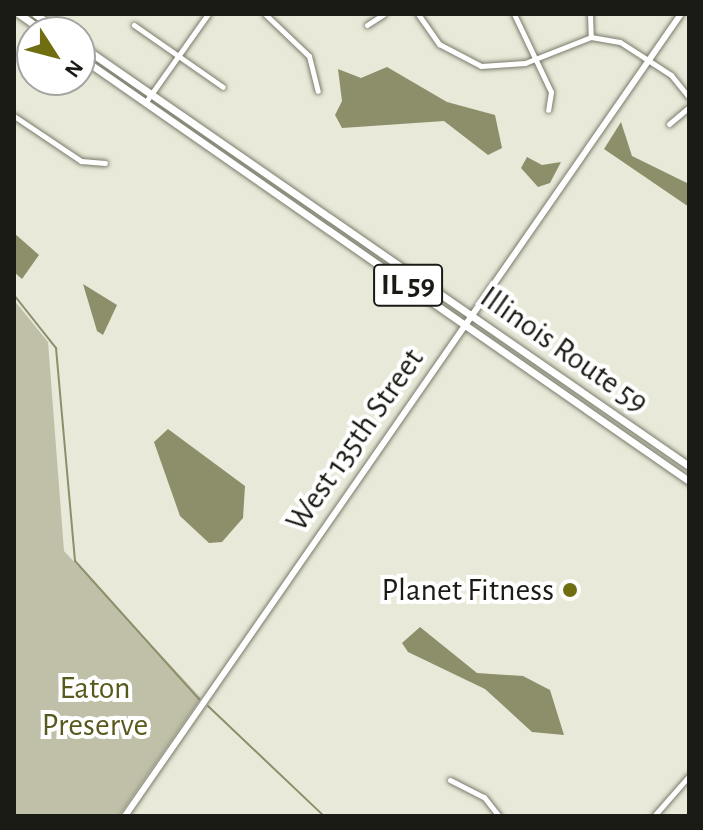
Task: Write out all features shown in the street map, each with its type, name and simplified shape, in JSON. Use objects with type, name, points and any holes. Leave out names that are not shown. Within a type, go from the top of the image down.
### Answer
[{"type":"main road","name":"IL 59","points":[[96,56],[150,95]]},
{"type":"main road","name":"IL 59","points":[[96,68],[145,103]]},
{"type":"main road","name":"Illinois Route 59","points":[[150,95],[689,466]]},
{"type":"main road","name":"Illinois Route 59","points":[[145,103],[689,481]]},
{"type":"main road","points":[[299,208],[319,209]]},
{"type":"street","points":[[145,103],[208,14]]},
{"type":"street","points":[[265,14],[309,56],[318,91]]},
{"type":"street","points":[[367,25],[384,14]]},
{"type":"street","points":[[418,14],[439,44],[465,61],[498,67],[535,59],[591,37],[620,42],[649,60],[689,97]]},
{"type":"street","points":[[514,14],[551,92],[548,110]]},
{"type":"street","points":[[590,14],[591,37]]},
{"type":"street","name":"West 135th Street","points":[[125,816],[681,14]]},
{"type":"street","points":[[134,25],[223,87]]},
{"type":"street","points":[[669,124],[689,107]]},
{"type":"street","points":[[14,116],[81,161],[105,163]]},
{"type":"street","points":[[654,816],[689,776]]},
{"type":"street","points":[[450,780],[484,797],[499,816]]},
{"type":"green space","name":"Eaton Preserve","points":[[14,300],[48,342],[64,551],[201,698],[119,816],[14,816]]},
{"type":"shaded area","points":[[387,67],[447,102],[495,115],[502,148],[488,155],[444,121],[342,128],[335,115],[342,101],[338,69],[361,78]]},
{"type":"shaded area","points":[[621,122],[632,156],[689,184],[689,207],[604,149]]},
{"type":"shaded area","points":[[527,157],[542,165],[561,162],[550,183],[538,187],[521,168]]},
{"type":"shaded area","points":[[14,233],[39,255],[22,279],[14,272]]},
{"type":"shaded area","points":[[83,284],[117,305],[103,335],[97,331]]},
{"type":"shaded area","points":[[168,429],[245,486],[243,518],[222,542],[209,543],[180,516],[154,442]]},
{"type":"shaded area","points":[[420,627],[477,673],[523,676],[550,690],[564,735],[532,732],[485,689],[408,652],[402,643]]},
{"type":"waterway","points":[[14,295],[56,348],[75,561],[199,699]]},
{"type":"waterway","points":[[208,706],[324,816]]},
{"type":"place","name":"Planet Fitness","points":[[570,590]]}]
